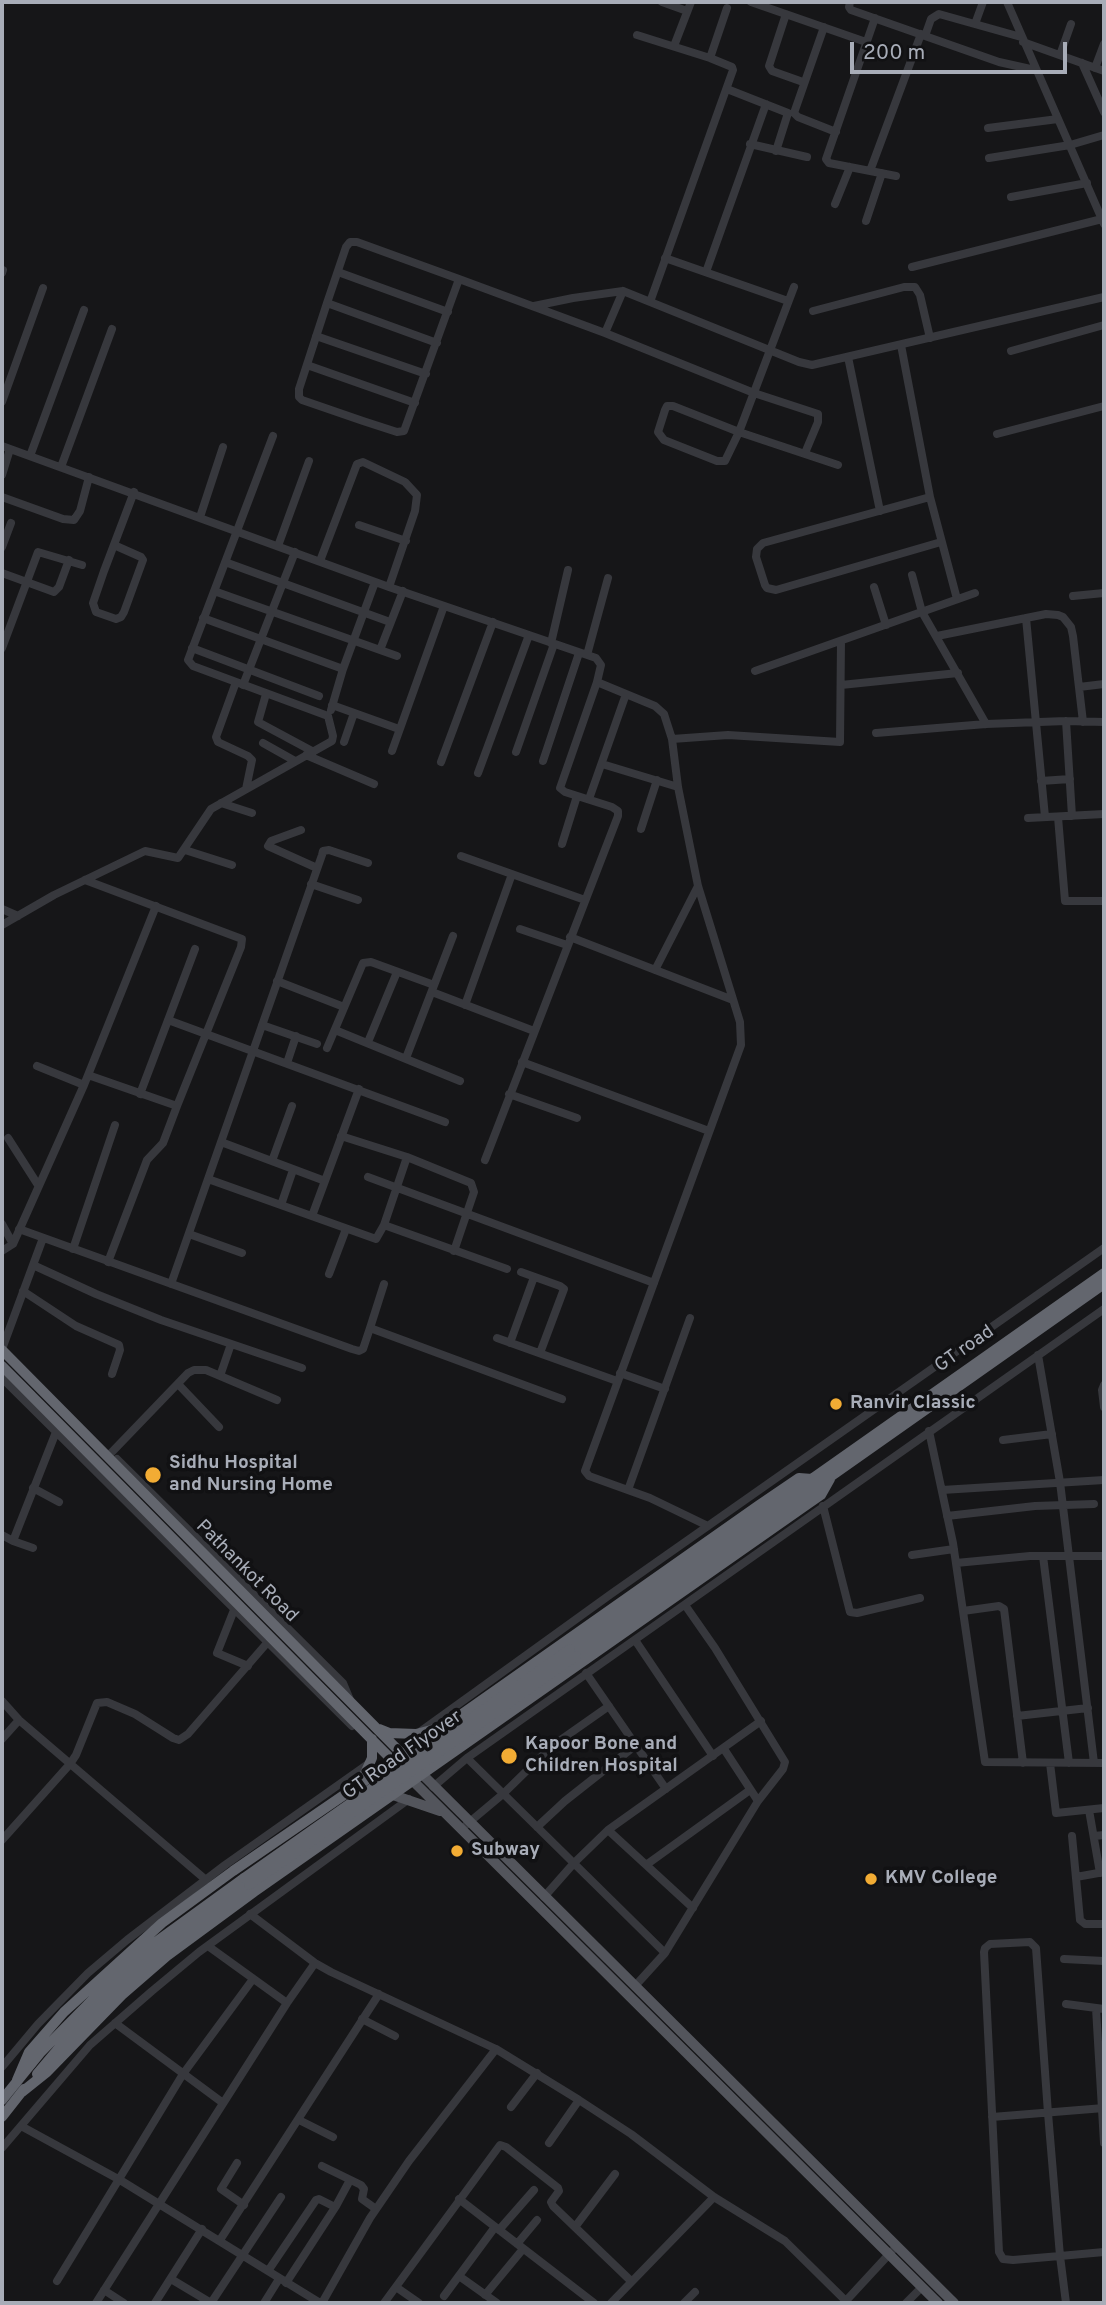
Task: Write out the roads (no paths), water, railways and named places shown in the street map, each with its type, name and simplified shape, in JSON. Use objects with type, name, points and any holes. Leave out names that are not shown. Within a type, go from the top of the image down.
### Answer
[{"type":"highway","name":"GT road","points":[[811,1479],[1104,1273]]},
{"type":"highway","name":"GT road","points":[[830,1479],[1104,1284]]},
{"type":"highway","name":"Pathankot Road","points":[[2,1347],[351,1702],[374,1734]]},
{"type":"highway","points":[[2,1366],[418,1778]]},
{"type":"highway","points":[[2,2100],[17,2080],[29,2052],[64,2012],[162,1923],[758,1505],[799,1478],[811,1479]]},
{"type":"highway","name":"GT Road Flyover","points":[[573,1653],[811,1479]]},
{"type":"highway","name":"GT Road Flyover","points":[[17,2080],[66,2025],[153,1944],[830,1479]]},
{"type":"highway","points":[[2,2117],[22,2092],[47,2072],[122,1995],[167,1956],[254,1892],[808,1504],[821,1494],[830,1479]]},
{"type":"highway","points":[[374,1734],[416,1734],[444,1726]]},
{"type":"highway","points":[[359,1785],[370,1762],[374,1734]]},
{"type":"highway","name":"GT Road Flyover","points":[[22,2092],[75,2029],[116,1988],[247,1881]]},
{"type":"main road","points":[[418,1778],[433,1787],[533,1884],[892,2250],[954,2303]]},
{"type":"main road","points":[[418,1778],[461,1830],[574,1943],[823,2181]]},
{"type":"main road","points":[[393,1795],[444,1812]]},
{"type":"main road","points":[[524,1893],[533,1884]]},
{"type":"main road","points":[[574,1943],[582,1934]]},
{"type":"main road","points":[[892,2250],[938,2303]]},
{"type":"street","points":[[662,2],[689,6],[674,46]]},
{"type":"street","points":[[751,2],[866,42]]},
{"type":"street","points":[[850,2],[851,10],[999,62],[1035,70]]},
{"type":"street","points":[[975,24],[983,2]]},
{"type":"street","points":[[912,267],[1103,222],[1007,2]]},
{"type":"street","points":[[710,58],[727,8]]},
{"type":"street","points":[[786,14],[769,66],[772,71],[803,82]]},
{"type":"street","points":[[870,171],[923,35],[936,14],[1022,39],[1100,70],[1104,44]]},
{"type":"street","points":[[875,18],[826,161],[896,176]]},
{"type":"street","points":[[1060,55],[1071,24]]},
{"type":"street","points":[[824,27],[794,110],[795,115],[836,132]]},
{"type":"street","points":[[637,35],[710,58],[733,69],[650,302]]},
{"type":"street","points":[[1082,63],[1104,112]]},
{"type":"street","points":[[727,89],[789,115],[776,151]]},
{"type":"street","points":[[706,272],[766,104]]},
{"type":"street","points":[[988,128],[1058,119]]},
{"type":"street","points":[[989,158],[1070,145],[1104,135]]},
{"type":"street","points":[[750,145],[807,157]]},
{"type":"street","points":[[835,204],[850,167]]},
{"type":"street","points":[[866,221],[882,173]]},
{"type":"street","points":[[1011,197],[1087,183]]},
{"type":"street","points":[[459,279],[405,428],[397,432],[302,400],[298,393],[346,247],[350,242],[357,242],[534,306],[605,333],[754,393],[818,414],[818,422],[805,453]]},
{"type":"street","points":[[665,258],[788,301]]},
{"type":"street","points":[[338,272],[448,312]]},
{"type":"street","points":[[813,311],[904,286],[915,287],[920,295],[930,338]]},
{"type":"street","points":[[794,287],[739,432],[727,458],[722,462],[664,440],[658,432],[669,405],[739,432],[838,465]]},
{"type":"street","points":[[2,402],[43,288]]},
{"type":"street","points":[[605,333],[623,291]]},
{"type":"street","points":[[534,306],[623,291],[812,365],[1104,298]]},
{"type":"street","points":[[327,303],[437,343]]},
{"type":"street","points":[[30,456],[84,310]]},
{"type":"street","points":[[1011,351],[1104,325]]},
{"type":"street","points":[[61,467],[112,329]]},
{"type":"street","points":[[316,336],[426,374]]},
{"type":"street","points":[[901,345],[930,497],[957,599]]},
{"type":"street","points":[[848,357],[880,511]]},
{"type":"street","points":[[307,365],[415,403]]},
{"type":"street","points":[[997,434],[1104,406]]},
{"type":"street","points":[[273,436],[188,660],[192,666],[328,716]]},
{"type":"street","points":[[200,517],[223,447]]},
{"type":"street","points":[[2,474],[6,448],[600,662],[597,682],[560,788],[618,811],[485,1160]]},
{"type":"street","points":[[278,546],[309,461]]},
{"type":"street","points":[[320,561],[360,461],[388,473],[409,485],[416,493],[417,505],[389,587]]},
{"type":"street","points":[[2,497],[63,519],[75,520],[89,477]]},
{"type":"street","points":[[114,545],[143,560],[124,612],[116,619],[96,612],[93,608],[114,545],[134,492]]},
{"type":"street","points":[[930,497],[759,545],[755,553],[765,585],[776,590],[941,542]]},
{"type":"street","points":[[3,541],[11,523]]},
{"type":"street","points":[[359,525],[406,541]]},
{"type":"street","points":[[2,648],[6,621],[38,552],[82,565]]},
{"type":"street","points":[[246,789],[252,760],[218,742],[216,737],[239,684],[249,669],[295,552]]},
{"type":"street","points":[[2,573],[56,591],[69,560]]},
{"type":"street","points":[[225,562],[390,622]]},
{"type":"street","points":[[516,752],[553,643],[568,570]]},
{"type":"street","points":[[912,575],[922,612],[986,724]]},
{"type":"street","points":[[543,761],[608,578]]},
{"type":"street","points":[[2,925],[145,851],[177,859],[205,816],[221,803],[332,741],[328,716],[375,582]]},
{"type":"street","points":[[874,587],[886,625]]},
{"type":"street","points":[[214,591],[397,656]]},
{"type":"street","points":[[380,650],[403,591]]},
{"type":"street","points":[[755,671],[975,593]]},
{"type":"street","points":[[1073,596],[1104,593]]},
{"type":"street","points":[[392,751],[444,606]]},
{"type":"street","points":[[937,636],[1026,618],[1058,615],[1067,622],[1073,636],[1083,722]]},
{"type":"street","points":[[203,618],[343,669]]},
{"type":"street","points":[[1026,618],[1045,817]]},
{"type":"street","points":[[441,762],[493,622]]},
{"type":"street","points":[[478,773],[529,635]]},
{"type":"street","points":[[672,739],[728,735],[840,742],[841,641]]},
{"type":"street","points":[[192,648],[318,696]]},
{"type":"street","points":[[841,685],[958,673]]},
{"type":"street","points":[[597,682],[660,710],[667,720],[698,886],[740,1022],[741,1045],[585,1471],[589,1476],[628,1490],[708,1526]]},
{"type":"street","points":[[1079,687],[1104,684]]},
{"type":"street","points":[[266,694],[258,722],[309,753],[374,784]]},
{"type":"street","points":[[589,799],[626,694]]},
{"type":"street","points":[[332,705],[400,729]]},
{"type":"street","points":[[344,742],[354,713]]},
{"type":"street","points":[[1066,721],[1072,816]]},
{"type":"street","points":[[876,733],[986,724],[1104,722]]},
{"type":"street","points":[[262,743],[295,761]]},
{"type":"street","points":[[602,764],[678,787]]},
{"type":"street","points":[[1041,781],[1070,779]]},
{"type":"street","points":[[641,829],[657,780]]},
{"type":"street","points":[[562,844],[577,796]]},
{"type":"street","points":[[221,803],[252,813]]},
{"type":"street","points":[[1028,818],[1104,814]]},
{"type":"street","points":[[1058,817],[1065,901],[1104,901]]},
{"type":"street","points":[[301,830],[271,841],[268,846],[317,868]]},
{"type":"street","points":[[185,850],[232,865]]},
{"type":"street","points":[[171,1284],[325,850],[368,863]]},
{"type":"street","points":[[461,856],[585,900]]},
{"type":"street","points":[[465,1005],[512,874]]},
{"type":"street","points":[[85,880],[242,939],[163,1143],[147,1160],[108,1262]]},
{"type":"street","points":[[311,884],[358,900]]},
{"type":"street","points":[[655,970],[698,886]]},
{"type":"street","points":[[2,1251],[13,1244],[84,1085],[156,906]]},
{"type":"street","points":[[2,909],[18,916]]},
{"type":"street","points":[[520,929],[569,941],[733,1000]]},
{"type":"street","points":[[407,1058],[453,936]]},
{"type":"street","points":[[140,1094],[195,949]]},
{"type":"street","points":[[327,1048],[363,963],[371,962],[465,1005],[534,1031]]},
{"type":"street","points":[[368,1042],[397,972]]},
{"type":"street","points":[[277,982],[344,1007]]},
{"type":"street","points":[[168,1020],[444,1122]]},
{"type":"street","points":[[262,1025],[317,1044]]},
{"type":"street","points":[[335,1030],[460,1080]]},
{"type":"street","points":[[287,1063],[296,1036]]},
{"type":"street","points":[[522,1062],[709,1131]]},
{"type":"street","points":[[37,1066],[84,1085]]},
{"type":"street","points":[[88,1075],[177,1106]]},
{"type":"street","points":[[312,1216],[359,1089]]},
{"type":"street","points":[[509,1094],[577,1118]]},
{"type":"street","points":[[272,1161],[292,1105]]},
{"type":"street","points":[[73,1249],[116,1125]]},
{"type":"street","points":[[341,1136],[407,1157],[474,1185],[454,1251]]},
{"type":"street","points":[[8,1138],[38,1185]]},
{"type":"street","points":[[221,1142],[325,1181]]},
{"type":"street","points":[[208,1179],[376,1239],[384,1224],[407,1157]]},
{"type":"street","points":[[281,1205],[293,1170]]},
{"type":"street","points":[[368,1177],[654,1283]]},
{"type":"street","points":[[2,1224],[13,1244]]},
{"type":"street","points":[[384,1224],[508,1269]]},
{"type":"street","points":[[329,1274],[346,1228]]},
{"type":"street","points":[[19,1229],[359,1351],[363,1349],[384,1284]]},
{"type":"street","points":[[189,1234],[242,1253]]},
{"type":"street","points":[[43,1238],[2,1347],[343,1683],[351,1702]]},
{"type":"street","points":[[416,1734],[1104,1248]]},
{"type":"street","points":[[33,1265],[123,1305],[302,1368]]},
{"type":"street","points":[[521,1272],[564,1289],[540,1353]]},
{"type":"street","points":[[510,1343],[534,1277]]},
{"type":"street","points":[[23,1291],[76,1326],[118,1345],[120,1350],[112,1374]]},
{"type":"street","points":[[433,1787],[467,1758],[1104,1308]]},
{"type":"street","points":[[628,1490],[690,1318]]},
{"type":"street","points":[[370,1328],[562,1399]]},
{"type":"street","points":[[497,1338],[665,1389]]},
{"type":"street","points":[[220,1376],[231,1344]]},
{"type":"street","points":[[1038,1355],[1060,1482],[1094,1763]]},
{"type":"street","points":[[111,1453],[188,1374],[199,1369],[277,1400]]},
{"type":"street","points":[[2,1378],[350,1724],[374,1734]]},
{"type":"street","points":[[178,1384],[219,1427]]},
{"type":"street","points":[[1104,1385],[1104,1407]]},
{"type":"street","points":[[13,1541],[56,1432]]},
{"type":"street","points":[[929,1432],[954,1549],[984,1760],[990,1764],[1104,1763]]},
{"type":"street","points":[[1003,1440],[1052,1434]]},
{"type":"street","points":[[942,1490],[1104,1480]]},
{"type":"street","points":[[33,1488],[59,1503]]},
{"type":"street","points":[[947,1516],[1094,1504]]},
{"type":"street","points":[[823,1506],[850,1612],[857,1613],[920,1598]]},
{"type":"street","points":[[2,1535],[33,1548]]},
{"type":"street","points":[[912,1555],[954,1549]]},
{"type":"street","points":[[1043,1556],[1069,1763]]},
{"type":"street","points":[[956,1563],[1043,1556],[1104,1556]]},
{"type":"street","points":[[635,1986],[665,1953],[758,1801],[783,1769],[785,1762],[685,1605]]},
{"type":"street","points":[[963,1611],[1003,1607],[1023,1763]]},
{"type":"street","points":[[234,1610],[217,1653],[248,1666]]},
{"type":"street","points":[[635,1640],[713,1756]]},
{"type":"street","points":[[2,1840],[70,1764],[97,1703],[107,1702],[135,1714],[179,1740],[188,1734],[267,1643]]},
{"type":"street","points":[[586,1674],[666,1789]]},
{"type":"street","points":[[2,1700],[19,1720],[206,1880]]},
{"type":"street","points":[[461,1830],[552,1746],[609,1706]]},
{"type":"street","points":[[1017,1717],[1088,1708]]},
{"type":"street","points":[[2,1739],[19,1720]]},
{"type":"street","points":[[544,1896],[608,1830],[761,1721]]},
{"type":"street","points":[[537,1827],[565,1801],[636,1745]]},
{"type":"street","points":[[724,1749],[758,1801]]},
{"type":"street","points":[[467,1758],[665,1953]]},
{"type":"street","points":[[2,2067],[38,2024],[88,1973],[206,1880],[370,1762]]},
{"type":"street","points":[[1050,1763],[1056,1813],[1104,1808]]},
{"type":"street","points":[[646,1865],[750,1790]]},
{"type":"street","points":[[2,2148],[90,2045],[115,2023],[208,1945],[409,1799]]},
{"type":"street","points":[[1076,1877],[1102,1873],[1088,1810]]},
{"type":"street","points":[[608,1830],[693,1908]]},
{"type":"street","points":[[1094,1836],[1104,1835]]},
{"type":"street","points":[[1072,1836],[1081,1922],[1104,1924]]},
{"type":"street","points":[[250,1914],[315,1963],[496,2049],[579,2100],[631,2134],[714,2197],[785,2241],[846,2302],[892,2250]]},
{"type":"street","points":[[1066,2303],[1060,2256],[1036,1948],[1034,1944],[1027,1942],[990,1944],[984,1952],[1001,2256],[1013,2260],[1060,2256],[1104,2252]]},
{"type":"street","points":[[208,1945],[287,2003]]},
{"type":"street","points":[[1064,1959],[1104,1961]]},
{"type":"street","points":[[96,2303],[315,1963]]},
{"type":"street","points":[[57,2281],[183,2074],[253,1979]]},
{"type":"street","points":[[220,2241],[379,1994]]},
{"type":"street","points":[[1066,2004],[1100,2008],[1104,2143]]},
{"type":"street","points":[[362,2019],[395,2036]]},
{"type":"street","points":[[115,2023],[223,2104]]},
{"type":"street","points":[[21,2126],[120,2180],[321,2303],[376,2209],[409,2161],[496,2049]]},
{"type":"street","points":[[511,2107],[537,2073]]},
{"type":"street","points":[[549,2143],[579,2100]]},
{"type":"street","points":[[992,2117],[1103,2108]]},
{"type":"street","points":[[299,2120],[333,2137]]},
{"type":"street","points":[[384,2303],[497,2148],[503,2146],[558,2188],[552,2204],[631,2281]]},
{"type":"street","points":[[237,2162],[221,2189],[244,2205]]},
{"type":"street","points":[[322,2166],[363,2187],[362,2199],[376,2209]]},
{"type":"street","points":[[575,2227],[615,2174]]},
{"type":"street","points":[[264,2303],[283,2281],[335,2207],[350,2180]]},
{"type":"street","points":[[444,2295],[497,2228],[534,2190]]},
{"type":"street","points":[[171,2279],[211,2303],[281,2197]]},
{"type":"street","points":[[611,2303],[714,2197]]},
{"type":"street","points":[[459,2199],[594,2303]]},
{"type":"street","points":[[268,2272],[316,2200],[335,2207]]},
{"type":"street","points":[[485,2295],[537,2220]]},
{"type":"street","points":[[155,2303],[202,2229]]},
{"type":"street","points":[[459,2276],[497,2303]]},
{"type":"street","points":[[396,2287],[419,2303]]},
{"type":"street","points":[[906,2303],[922,2287]]},
{"type":"street","points":[[104,2291],[124,2303]]},
{"type":"street","points":[[684,2303],[695,2292]]},
{"type":"place","name":"Ranvir Classic","points":[[836,1404]]},
{"type":"place","name":"Sidhu Hospital and Nursing Home","points":[[153,1475]]},
{"type":"place","name":"Kapoor Bone and Children Hospital","points":[[509,1756]]},
{"type":"place","name":"Subway","points":[[457,1851]]},
{"type":"place","name":"KMV College","points":[[871,1879]]}]
